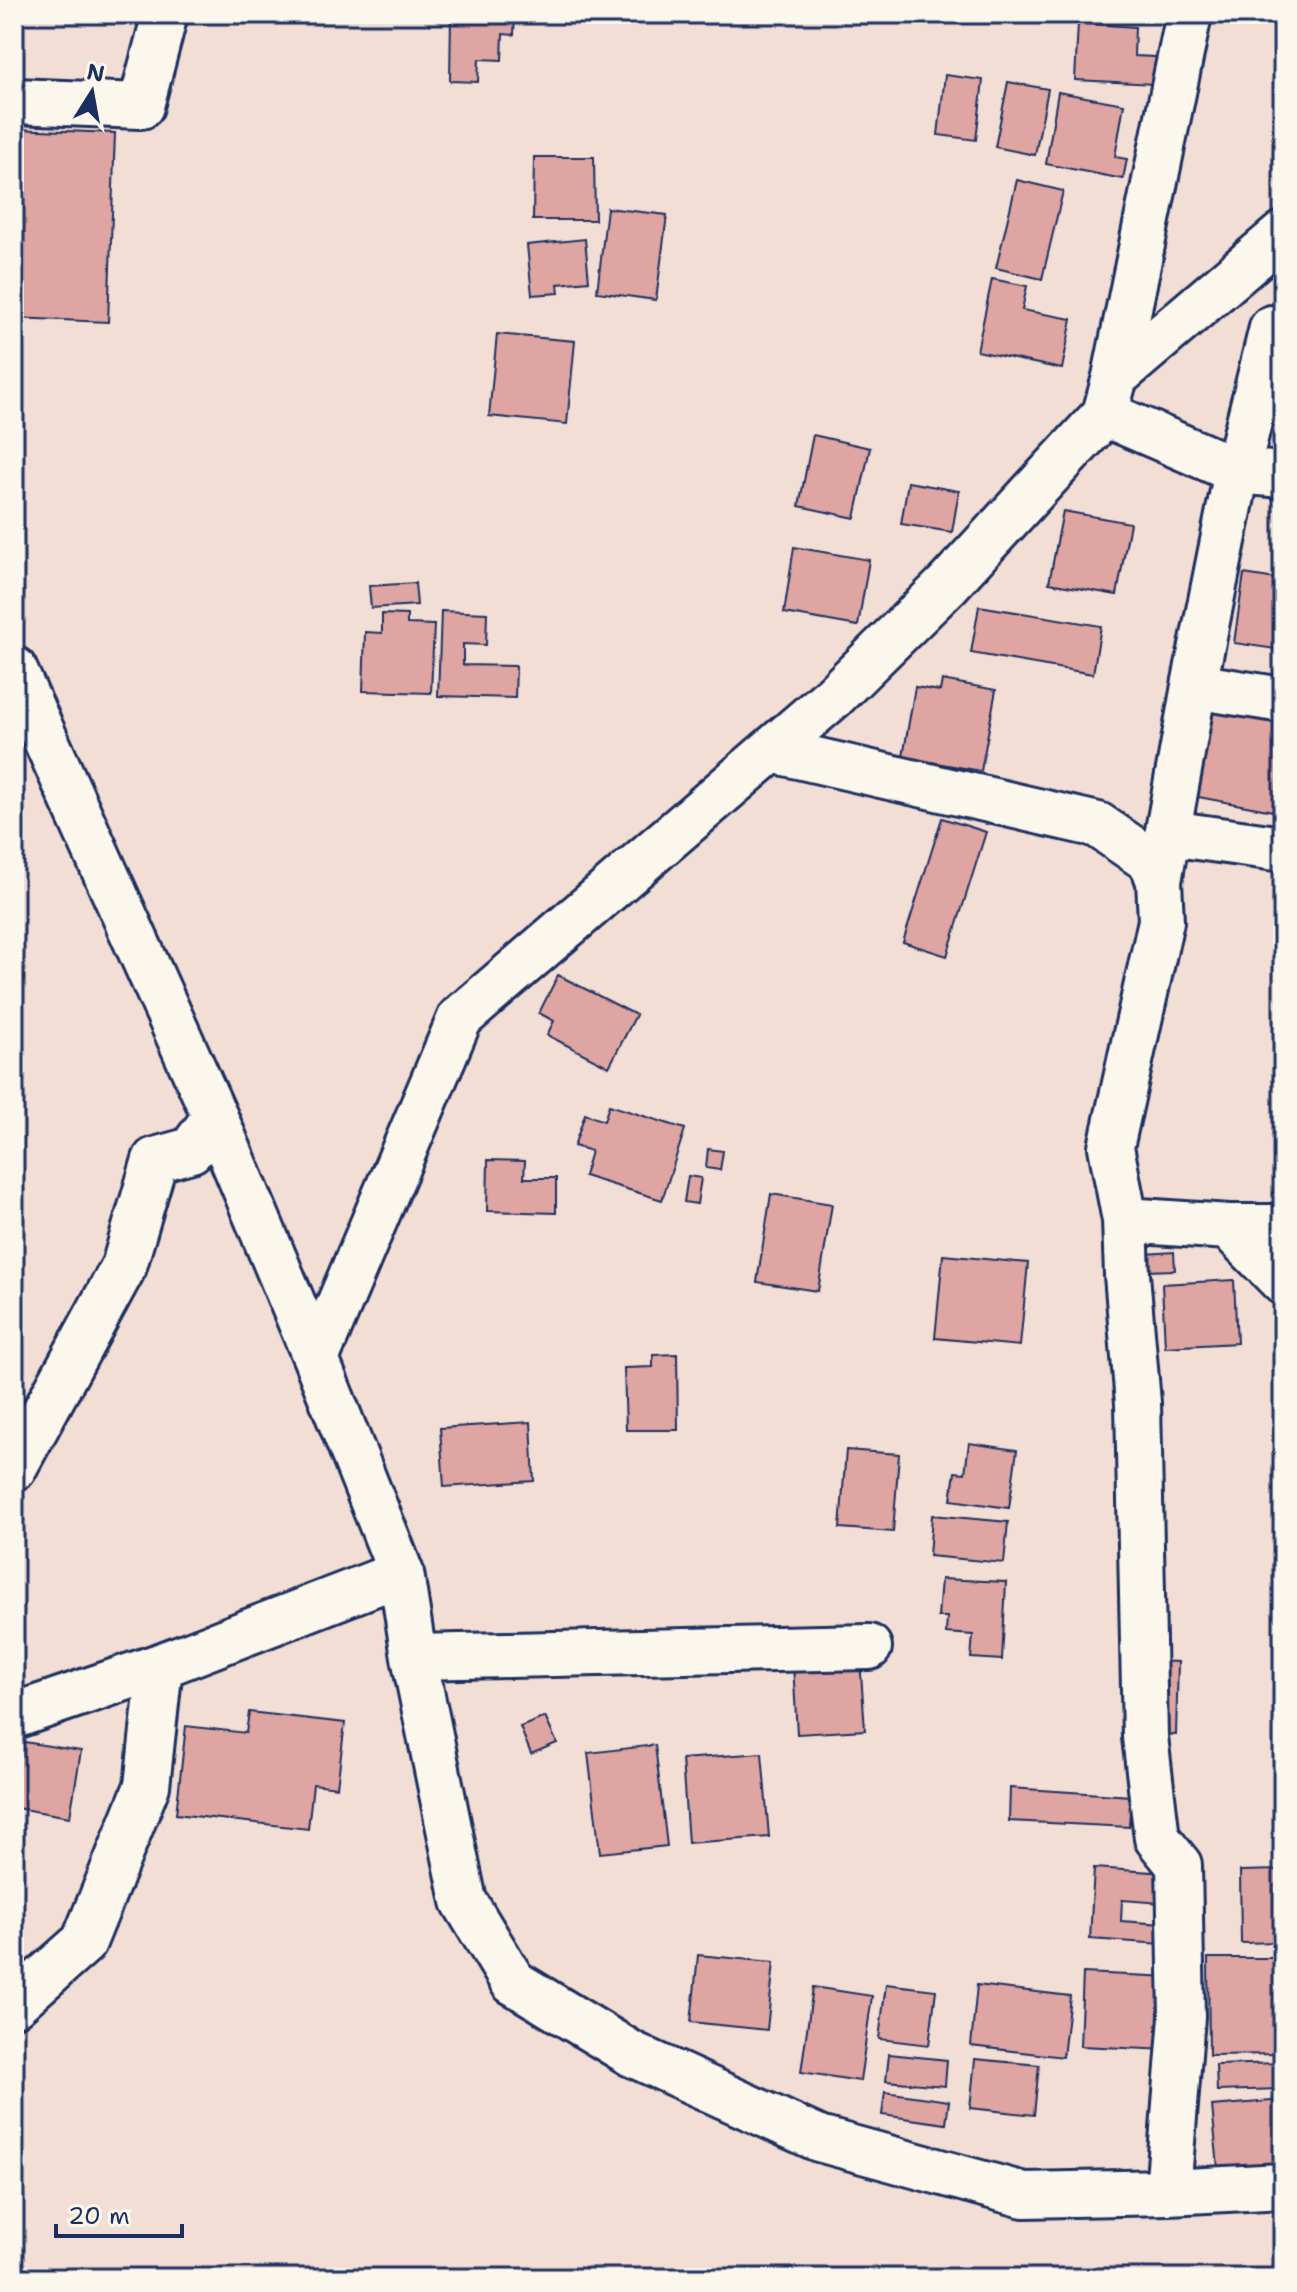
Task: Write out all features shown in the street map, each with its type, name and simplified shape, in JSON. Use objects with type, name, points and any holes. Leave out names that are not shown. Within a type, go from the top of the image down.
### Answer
[{"type":"street","points":[[14,101],[141,106],[165,14]]},
{"type":"street","points":[[1110,396],[1189,14]]},
{"type":"street","points":[[316,1359],[460,1018],[834,696],[947,585],[1110,396],[1283,234]]},
{"type":"street","points":[[1168,2192],[1182,2017],[1179,1865],[1157,1838],[1145,1737],[1138,1403],[1125,1220],[1111,1147],[1161,921],[1159,881],[1237,471],[1272,328],[1283,328]]},
{"type":"street","points":[[1110,396],[1237,471],[1283,475]]},
{"type":"street","points":[[14,669],[215,1117],[401,1573],[414,1657],[464,1901],[513,1982],[632,2054],[819,2139],[1024,2195],[1283,2186]]},
{"type":"street","points":[[1194,686],[1283,700]]},
{"type":"street","points":[[772,750],[1098,825],[1152,862],[1159,881]]},
{"type":"street","points":[[1169,833],[1283,849]]},
{"type":"street","points":[[14,1468],[124,1266],[155,1160],[191,1150],[215,1117]]},
{"type":"street","points":[[1125,1220],[1283,1227]]},
{"type":"street","points":[[1229,1227],[1283,1282]]},
{"type":"street","points":[[14,1716],[160,1666],[401,1573]]},
{"type":"street","points":[[414,1657],[869,1647]]},
{"type":"street","points":[[14,2004],[84,1942],[147,1786],[160,1666]]},
{"type":"building","points":[[451,14],[515,14],[514,35],[503,34],[502,60],[479,59],[478,82],[450,81]]},
{"type":"building","points":[[1078,23],[1135,27],[1134,56],[1156,57],[1155,84],[1075,80]]},
{"type":"building","points":[[945,75],[983,80],[976,140],[938,135]]},
{"type":"building","points":[[1008,82],[1048,89],[1035,155],[995,147]]},
{"type":"building","points":[[1058,92],[1124,104],[1115,157],[1127,159],[1123,179],[1046,164]]},
{"type":"building","points":[[14,129],[115,133],[108,322],[14,318]]},
{"type":"building","points":[[534,157],[594,157],[595,220],[533,220]]},
{"type":"building","points":[[1017,180],[1063,191],[1042,279],[996,268]]},
{"type":"building","points":[[607,208],[667,215],[656,300],[597,292]]},
{"type":"building","points":[[585,239],[589,281],[558,284],[559,293],[532,295],[527,245]]},
{"type":"building","points":[[992,279],[1027,286],[1022,310],[1072,319],[1062,369],[977,351]]},
{"type":"building","points":[[497,334],[575,341],[567,424],[489,416]]},
{"type":"building","points":[[14,392],[22,437],[14,438]]},
{"type":"building","points":[[813,435],[870,448],[855,518],[799,506]]},
{"type":"building","points":[[908,482],[959,491],[952,532],[901,524]]},
{"type":"building","points":[[1063,511],[1130,523],[1117,595],[1049,583]]},
{"type":"building","points":[[794,547],[869,560],[858,626],[784,613]]},
{"type":"building","points":[[1244,574],[1283,580],[1283,650],[1234,643]]},
{"type":"building","points":[[415,583],[417,605],[371,608],[369,586]]},
{"type":"building","points":[[979,606],[1101,626],[1093,674],[971,653]]},
{"type":"building","points":[[441,611],[487,613],[486,645],[463,644],[463,665],[516,666],[515,698],[438,696]]},
{"type":"building","points":[[382,614],[407,615],[407,624],[434,625],[431,693],[363,691],[365,632],[382,633]]},
{"type":"building","points":[[942,680],[996,690],[981,771],[903,757],[915,687],[940,691]]},
{"type":"building","points":[[1209,706],[1283,720],[1283,756],[1273,811],[1193,796]]},
{"type":"building","points":[[942,818],[986,832],[947,956],[903,942]]},
{"type":"building","points":[[558,975],[636,1015],[609,1067],[547,1035],[554,1021],[539,1013]]},
{"type":"building","points":[[609,1105],[685,1129],[662,1200],[584,1176],[591,1151],[574,1146],[585,1114],[604,1121]]},
{"type":"building","points":[[708,1149],[723,1151],[720,1170],[706,1168]]},
{"type":"building","points":[[488,1160],[525,1161],[524,1178],[556,1178],[556,1213],[487,1211]]},
{"type":"building","points":[[688,1176],[701,1178],[697,1204],[684,1202]]},
{"type":"building","points":[[771,1194],[832,1204],[818,1291],[757,1282]]},
{"type":"building","points":[[1174,1252],[1175,1270],[1146,1271],[1145,1254]]},
{"type":"building","points":[[943,1255],[1028,1263],[1020,1346],[935,1338]]},
{"type":"building","points":[[1234,1280],[1237,1343],[1165,1347],[1162,1284]]},
{"type":"building","points":[[677,1354],[678,1430],[626,1430],[624,1368],[653,1367],[653,1355]]},
{"type":"building","points":[[531,1422],[534,1481],[444,1487],[440,1428]]},
{"type":"building","points":[[969,1443],[1017,1450],[1009,1508],[951,1500],[955,1472],[965,1473]]},
{"type":"building","points":[[846,1450],[899,1454],[893,1532],[840,1528]]},
{"type":"building","points":[[932,1515],[1008,1522],[1004,1563],[929,1556]]},
{"type":"building","points":[[941,1579],[1006,1582],[1002,1660],[971,1658],[973,1635],[946,1633],[947,1617],[938,1617]]},
{"type":"building","points":[[860,1659],[865,1730],[797,1734],[793,1664]]},
{"type":"building","points":[[1157,1661],[1178,1662],[1176,1735],[1154,1734]]},
{"type":"building","points":[[249,1712],[345,1723],[337,1787],[313,1784],[308,1829],[176,1814],[186,1726],[246,1733]]},
{"type":"building","points":[[545,1717],[557,1743],[531,1754],[520,1727]]},
{"type":"building","points":[[18,1741],[81,1751],[70,1817],[16,1808],[18,1794],[14,1793],[14,1755]]},
{"type":"building","points":[[655,1745],[667,1846],[600,1853],[588,1753]]},
{"type":"building","points":[[762,1753],[769,1837],[688,1843],[682,1759]]},
{"type":"building","points":[[1010,1788],[1131,1796],[1129,1827],[1009,1821]]},
{"type":"building","points":[[1094,1868],[1166,1873],[1163,1903],[1122,1900],[1121,1921],[1163,1924],[1162,1944],[1090,1939]]},
{"type":"building","points":[[1283,1870],[1283,1942],[1241,1943],[1240,1871]]},
{"type":"building","points":[[698,1955],[774,1962],[767,2030],[691,2022]]},
{"type":"building","points":[[1208,1958],[1283,1958],[1283,2054],[1209,2055]]},
{"type":"building","points":[[1083,1973],[1172,1977],[1169,2050],[1080,2046]]},
{"type":"building","points":[[886,1984],[936,1990],[929,2045],[879,2039]]},
{"type":"building","points":[[977,1985],[1070,1996],[1063,2057],[971,2046]]},
{"type":"building","points":[[813,1987],[872,1996],[860,2081],[801,2072]]},
{"type":"building","points":[[889,2054],[947,2060],[945,2086],[886,2081]]},
{"type":"building","points":[[975,2059],[1039,2065],[1034,2115],[970,2108]]},
{"type":"building","points":[[1283,2063],[1283,2089],[1217,2091],[1216,2065]]},
{"type":"building","points":[[885,2092],[949,2101],[946,2124],[882,2115]]},
{"type":"building","points":[[1283,2100],[1283,2164],[1218,2168],[1212,2106]]}]
